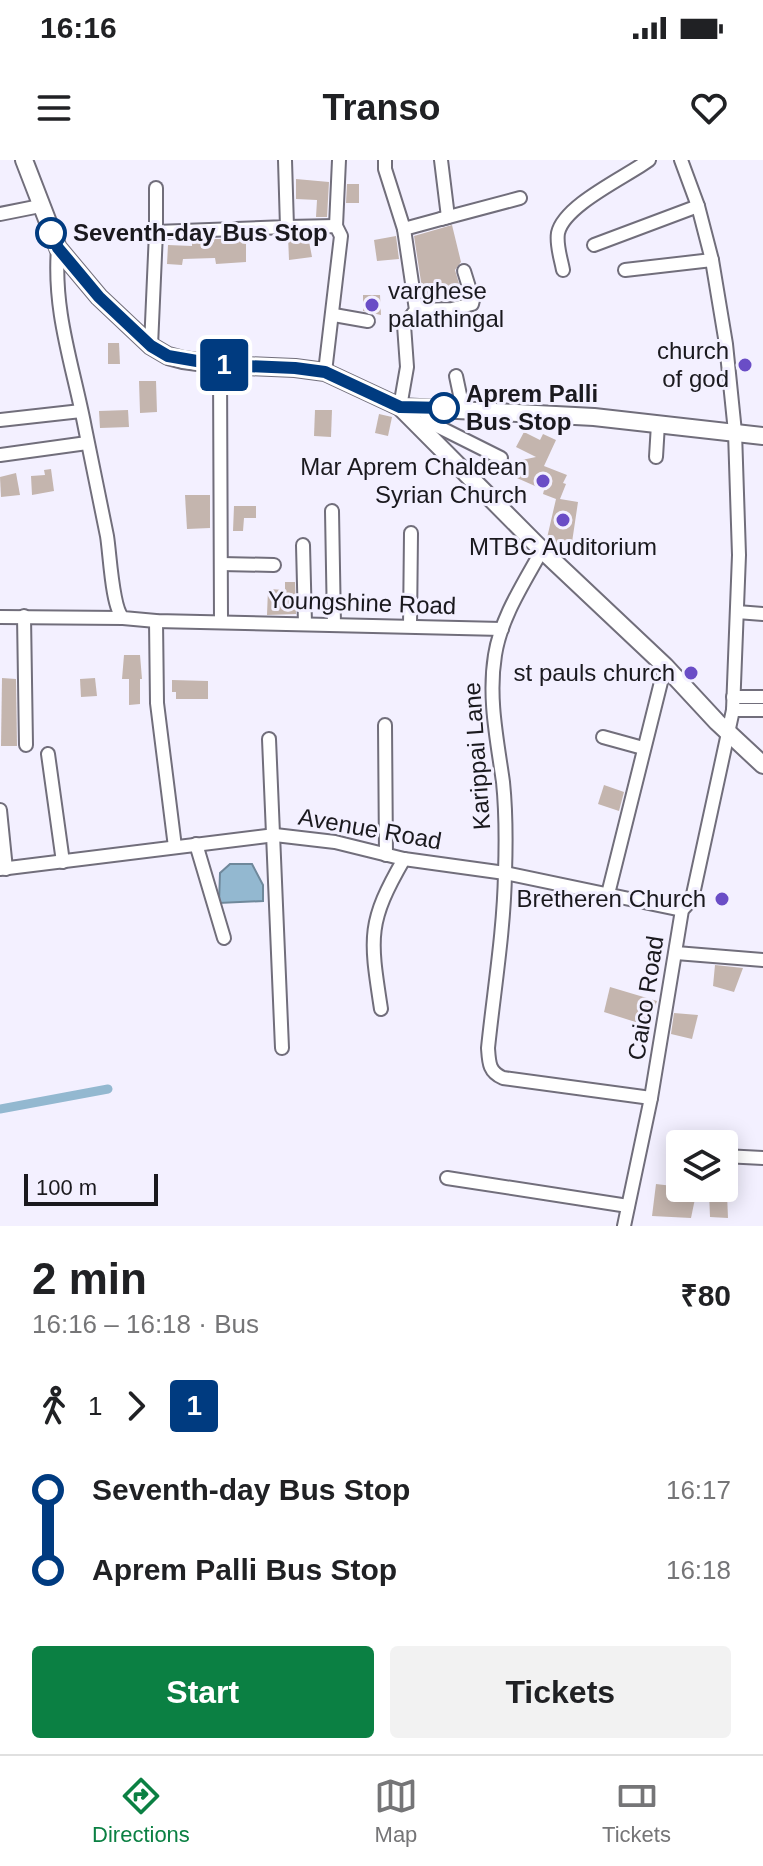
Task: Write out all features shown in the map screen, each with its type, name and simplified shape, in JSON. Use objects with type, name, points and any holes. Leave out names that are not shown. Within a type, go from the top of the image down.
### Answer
[{"type":"main road","points":[[24,160],[58,248],[99,297],[151,346],[168,356],[220,365],[325,372],[400,407],[542,550],[665,666],[728,734],[763,765]]},
{"type":"main road","points":[[400,407],[658,424],[763,436]]},
{"type":"street","points":[[285,160],[287,227]]},
{"type":"street","points":[[325,372],[341,236],[336,226],[339,160]]},
{"type":"street","points":[[385,160],[404,229],[416,310],[404,325],[407,367],[400,407]]},
{"type":"street","points":[[440,219],[448,217],[441,160]]},
{"type":"street","points":[[563,270],[558,241],[565,219],[583,202],[649,160]]},
{"type":"street","name":"Caico Road","points":[[624,1226],[651,1098],[682,910],[692,899],[733,704],[739,555],[735,432],[726,344],[712,260],[698,206],[681,160]]},
{"type":"street","points":[[151,346],[156,188]]},
{"type":"street","points":[[404,229],[520,198]]},
{"type":"street","points":[[0,214],[40,206]]},
{"type":"street","points":[[594,245],[698,206]]},
{"type":"street","points":[[156,232],[336,226]]},
{"type":"street","points":[[58,248],[60,321],[112,565],[115,606],[123,618]]},
{"type":"street","points":[[625,270],[712,260]]},
{"type":"street","points":[[416,310],[452,309],[472,304],[464,271]]},
{"type":"street","points":[[334,315],[368,321]]},
{"type":"street","points":[[220,365],[221,621]]},
{"type":"street","points":[[456,376],[463,409]]},
{"type":"street","points":[[424,407],[429,422],[501,458]]},
{"type":"street","points":[[0,420],[81,411]]},
{"type":"street","points":[[656,457],[658,424]]},
{"type":"street","points":[[0,455],[87,443]]},
{"type":"street","points":[[332,511],[334,625]]},
{"type":"street","points":[[410,626],[411,533]]},
{"type":"street","points":[[303,545],[305,624]]},
{"type":"street","name":"Karippai Lane","points":[[542,550],[502,629],[495,653],[492,708],[503,787],[505,873],[488,1048],[489,1065],[494,1074],[515,1080],[651,1098]]},
{"type":"street","points":[[221,564],[274,565]]},
{"type":"street","points":[[737,612],[763,614]]},
{"type":"street","points":[[24,616],[26,745]]},
{"type":"street","name":"Youngshine Road","points":[[0,617],[502,629]]},
{"type":"street","points":[[156,621],[157,703],[175,847]]},
{"type":"street","points":[[608,894],[665,666]]},
{"type":"street","points":[[733,704],[763,697]]},
{"type":"street","points":[[733,704],[763,710]]},
{"type":"street","points":[[385,725],[386,855]]},
{"type":"street","points":[[603,737],[643,748]]},
{"type":"street","points":[[269,739],[282,1048]]},
{"type":"street","points":[[48,754],[63,862]]},
{"type":"street","points":[[0,810],[3,869]]},
{"type":"street","name":"Avenue Road","points":[[3,869],[275,835],[335,842],[404,859],[505,873],[682,910]]},
{"type":"street","points":[[196,844],[224,938]]},
{"type":"street","points":[[381,1009],[372,948],[373,930],[383,895],[404,859]]},
{"type":"street","points":[[676,953],[763,960]]},
{"type":"street","points":[[738,1157],[763,1158]]},
{"type":"street","points":[[447,1178],[628,1206]]},
{"type":"water","points":[[230,864],[252,864],[263,885],[263,901],[219,903],[220,873]]},
{"type":"building","points":[[296,179],[329,182],[327,217],[316,217],[317,200],[296,199]]},
{"type":"building","points":[[347,184],[359,184],[359,203],[346,203]]},
{"type":"building","points":[[452,225],[461,262],[455,270],[463,297],[424,301],[414,236]]},
{"type":"building","points":[[288,236],[308,236],[312,257],[289,260]]},
{"type":"building","points":[[396,236],[399,259],[377,261],[374,240]]},
{"type":"building","points":[[214,239],[246,239],[246,262],[216,264],[215,258],[183,259],[182,265],[167,264],[168,245],[192,246],[192,243],[214,242]]},
{"type":"building","name":"varghese palathingal","points":[[363,295],[380,295],[381,315],[363,311]]},
{"type":"building","points":[[108,343],[119,343],[120,364],[108,364]]},
{"type":"building","points":[[139,381],[156,381],[157,412],[140,413]]},
{"type":"building","points":[[128,410],[129,427],[100,428],[99,411]]},
{"type":"building","points":[[315,410],[332,410],[331,437],[314,436]]},
{"type":"building","points":[[379,414],[392,417],[388,436],[375,433]]},
{"type":"building","points":[[524,432],[540,440],[543,434],[556,440],[544,466],[567,475],[560,499],[578,502],[571,549],[551,543],[547,538],[556,499],[517,478],[511,470],[517,461],[536,457],[516,447]]},
{"type":"building","points":[[51,469],[54,491],[32,495],[31,476],[45,475],[44,470]]},
{"type":"building","points":[[16,473],[20,495],[1,497],[0,477]]},
{"type":"building","points":[[185,495],[210,495],[210,528],[187,529]]},
{"type":"building","points":[[234,506],[256,506],[256,518],[244,518],[243,531],[233,531]]},
{"type":"building","points":[[285,582],[295,582],[296,614],[267,615],[268,589],[285,590]]},
{"type":"building","points":[[124,655],[140,655],[140,704],[129,705],[129,679],[122,679]]},
{"type":"building","points":[[2,678],[16,679],[17,746],[1,746]]},
{"type":"building","points":[[95,678],[97,696],[81,697],[80,679]]},
{"type":"building","points":[[172,680],[208,681],[208,699],[176,699],[176,692],[172,692]]},
{"type":"building","points":[[604,785],[624,792],[619,811],[598,804]]},
{"type":"building","points":[[715,965],[743,968],[734,992],[713,986]]},
{"type":"building","points":[[610,987],[657,1001],[648,1026],[604,1012]]},
{"type":"building","points":[[674,1013],[698,1015],[692,1039],[671,1034]]},
{"type":"building","points":[[656,1184],[666,1185],[666,1202],[694,1202],[691,1218],[652,1216]]},
{"type":"building","points":[[709,1202],[727,1202],[728,1218],[710,1217]]},
{"type":"waterway","points":[[0,1109],[108,1089]]},
{"type":"bus line","name":"1","points":[[51,233],[58,248],[99,297],[151,346],[168,356],[220,365],[325,372],[400,407],[444,408]]},
{"type":"place","name":"Seventh-day Bus Stop","points":[[51,233]]},
{"type":"place","name":"varghese palathingal","points":[[372,305]]},
{"type":"place","name":"church of god","points":[[745,365]]},
{"type":"place","name":"Aprem Palli Bus Stop","points":[[444,408]]},
{"type":"place","name":"Mar Aprem Chaldean Syrian Church","points":[[543,481]]},
{"type":"place","name":"MTBC Auditorium","points":[[563,520]]},
{"type":"place","name":"st pauls church","points":[[691,673]]},
{"type":"place","name":"Bretheren Church","points":[[722,899]]}]
